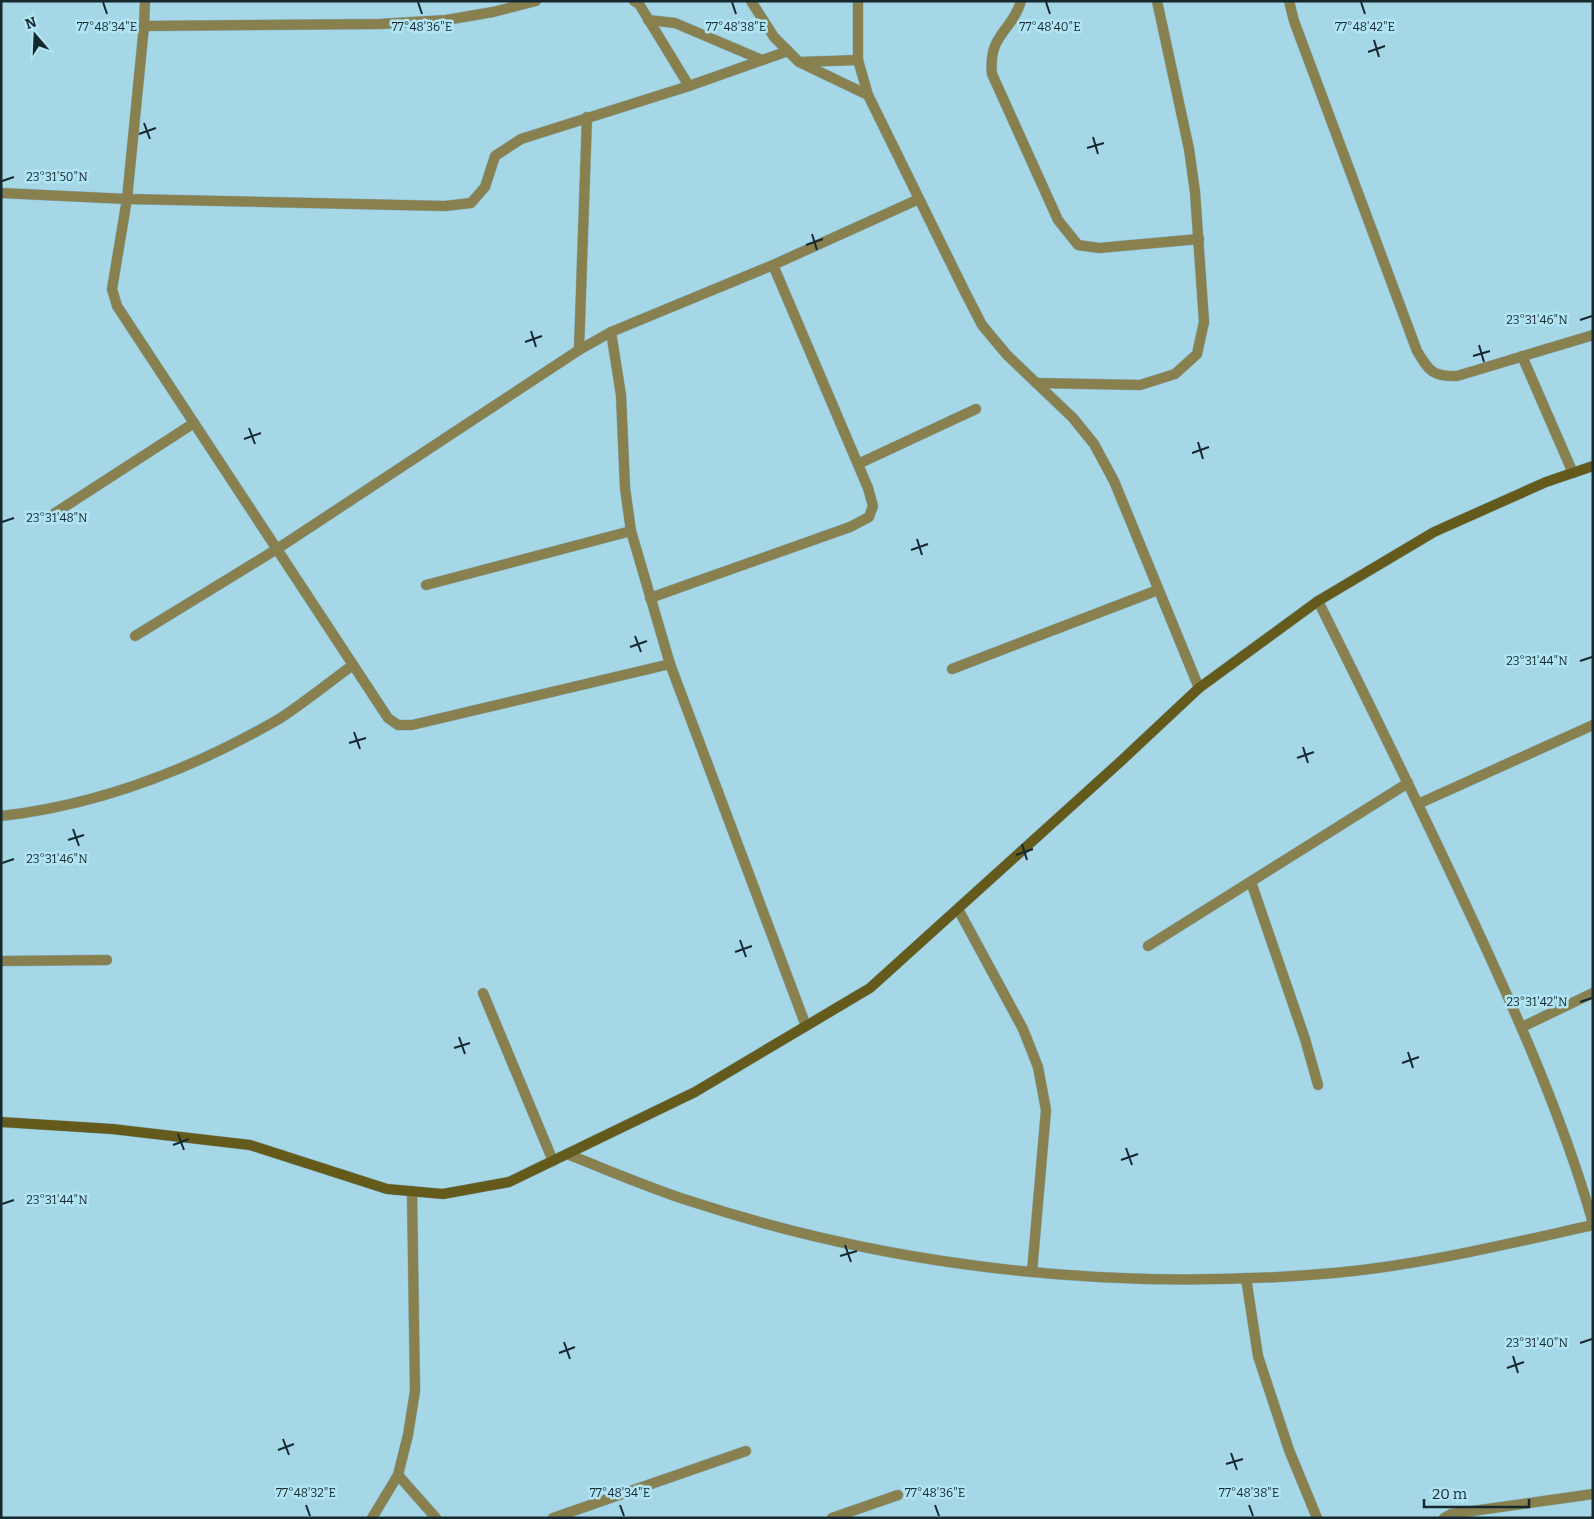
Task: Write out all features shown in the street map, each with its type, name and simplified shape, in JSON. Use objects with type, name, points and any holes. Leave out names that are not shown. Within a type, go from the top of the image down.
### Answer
[{"type":"street","points":[[145,1],[128,199],[112,290],[117,306],[388,718],[398,725],[412,725],[670,664]]},
{"type":"street","points":[[144,26],[380,24],[446,20],[493,12],[536,1]]},
{"type":"street","points":[[634,1],[639,4],[689,86]]},
{"type":"street","points":[[751,1],[774,37],[799,62],[868,95]]},
{"type":"street","points":[[858,1],[858,60],[868,95],[919,199],[982,325],[1008,355],[1073,418],[1094,444],[1114,481],[1198,688]]},
{"type":"street","points":[[1021,1],[990,55],[992,74],[1058,220],[1078,245],[1099,248],[1199,239]]},
{"type":"street","points":[[1036,383],[1140,385],[1175,374],[1197,354],[1204,322],[1199,239],[1189,150],[1156,1]]},
{"type":"street","points":[[1289,1],[1294,21],[1417,351],[1428,369],[1441,376],[1457,376],[1593,335]]},
{"type":"street","points":[[648,20],[675,23],[762,60]]},
{"type":"street","points":[[1,193],[128,199],[445,206],[471,203],[486,187],[495,156],[521,139],[689,86],[788,51]]},
{"type":"street","points":[[799,62],[858,60]]},
{"type":"street","points":[[579,350],[587,118]]},
{"type":"street","points":[[135,636],[277,549],[579,350],[611,332],[773,265],[919,199]]},
{"type":"street","points":[[650,598],[850,527],[869,517],[873,506],[858,464],[773,265]]},
{"type":"street","points":[[611,332],[620,395],[625,488],[631,531],[670,664],[806,1026]]},
{"type":"street","points":[[1522,356],[1573,473]]},
{"type":"street","points":[[858,464],[976,409]]},
{"type":"street","points":[[55,513],[194,423]]},
{"type":"street","points":[[1,1122],[112,1129],[250,1145],[388,1189],[443,1194],[509,1182],[695,1092],[870,988],[1198,688],[1318,601],[1434,532],[1546,482],[1593,466]]},
{"type":"street","points":[[426,585],[631,531]]},
{"type":"street","points":[[952,669],[1158,590]]},
{"type":"street","points":[[567,1154],[689,1201],[815,1237],[944,1262],[1074,1277],[1205,1280],[1336,1273],[1466,1254],[1593,1224],[1557,1112],[1522,1027],[1408,783],[1318,601]]},
{"type":"street","points":[[1,816],[32,812],[119,792],[202,760],[280,718],[352,665]]},
{"type":"street","points":[[1418,804],[1593,725]]},
{"type":"street","points":[[1148,946],[1408,783]]},
{"type":"street","points":[[1251,882],[1305,1039],[1318,1085]]},
{"type":"street","points":[[958,909],[1023,1029],[1038,1067],[1046,1110],[1032,1272]]},
{"type":"street","points":[[1,961],[107,960]]},
{"type":"street","points":[[483,993],[553,1161]]},
{"type":"street","points":[[1522,1027],[1593,994]]},
{"type":"street","points":[[372,1518],[398,1476],[408,1435],[415,1391],[412,1191]]},
{"type":"street","points":[[1246,1278],[1258,1356],[1286,1441],[1317,1518]]},
{"type":"street","points":[[553,1518],[746,1451]]},
{"type":"street","points":[[398,1476],[436,1518]]},
{"type":"street","points":[[1444,1518],[1451,1514],[1593,1494]]},
{"type":"street","points":[[832,1518],[898,1495]]}]
